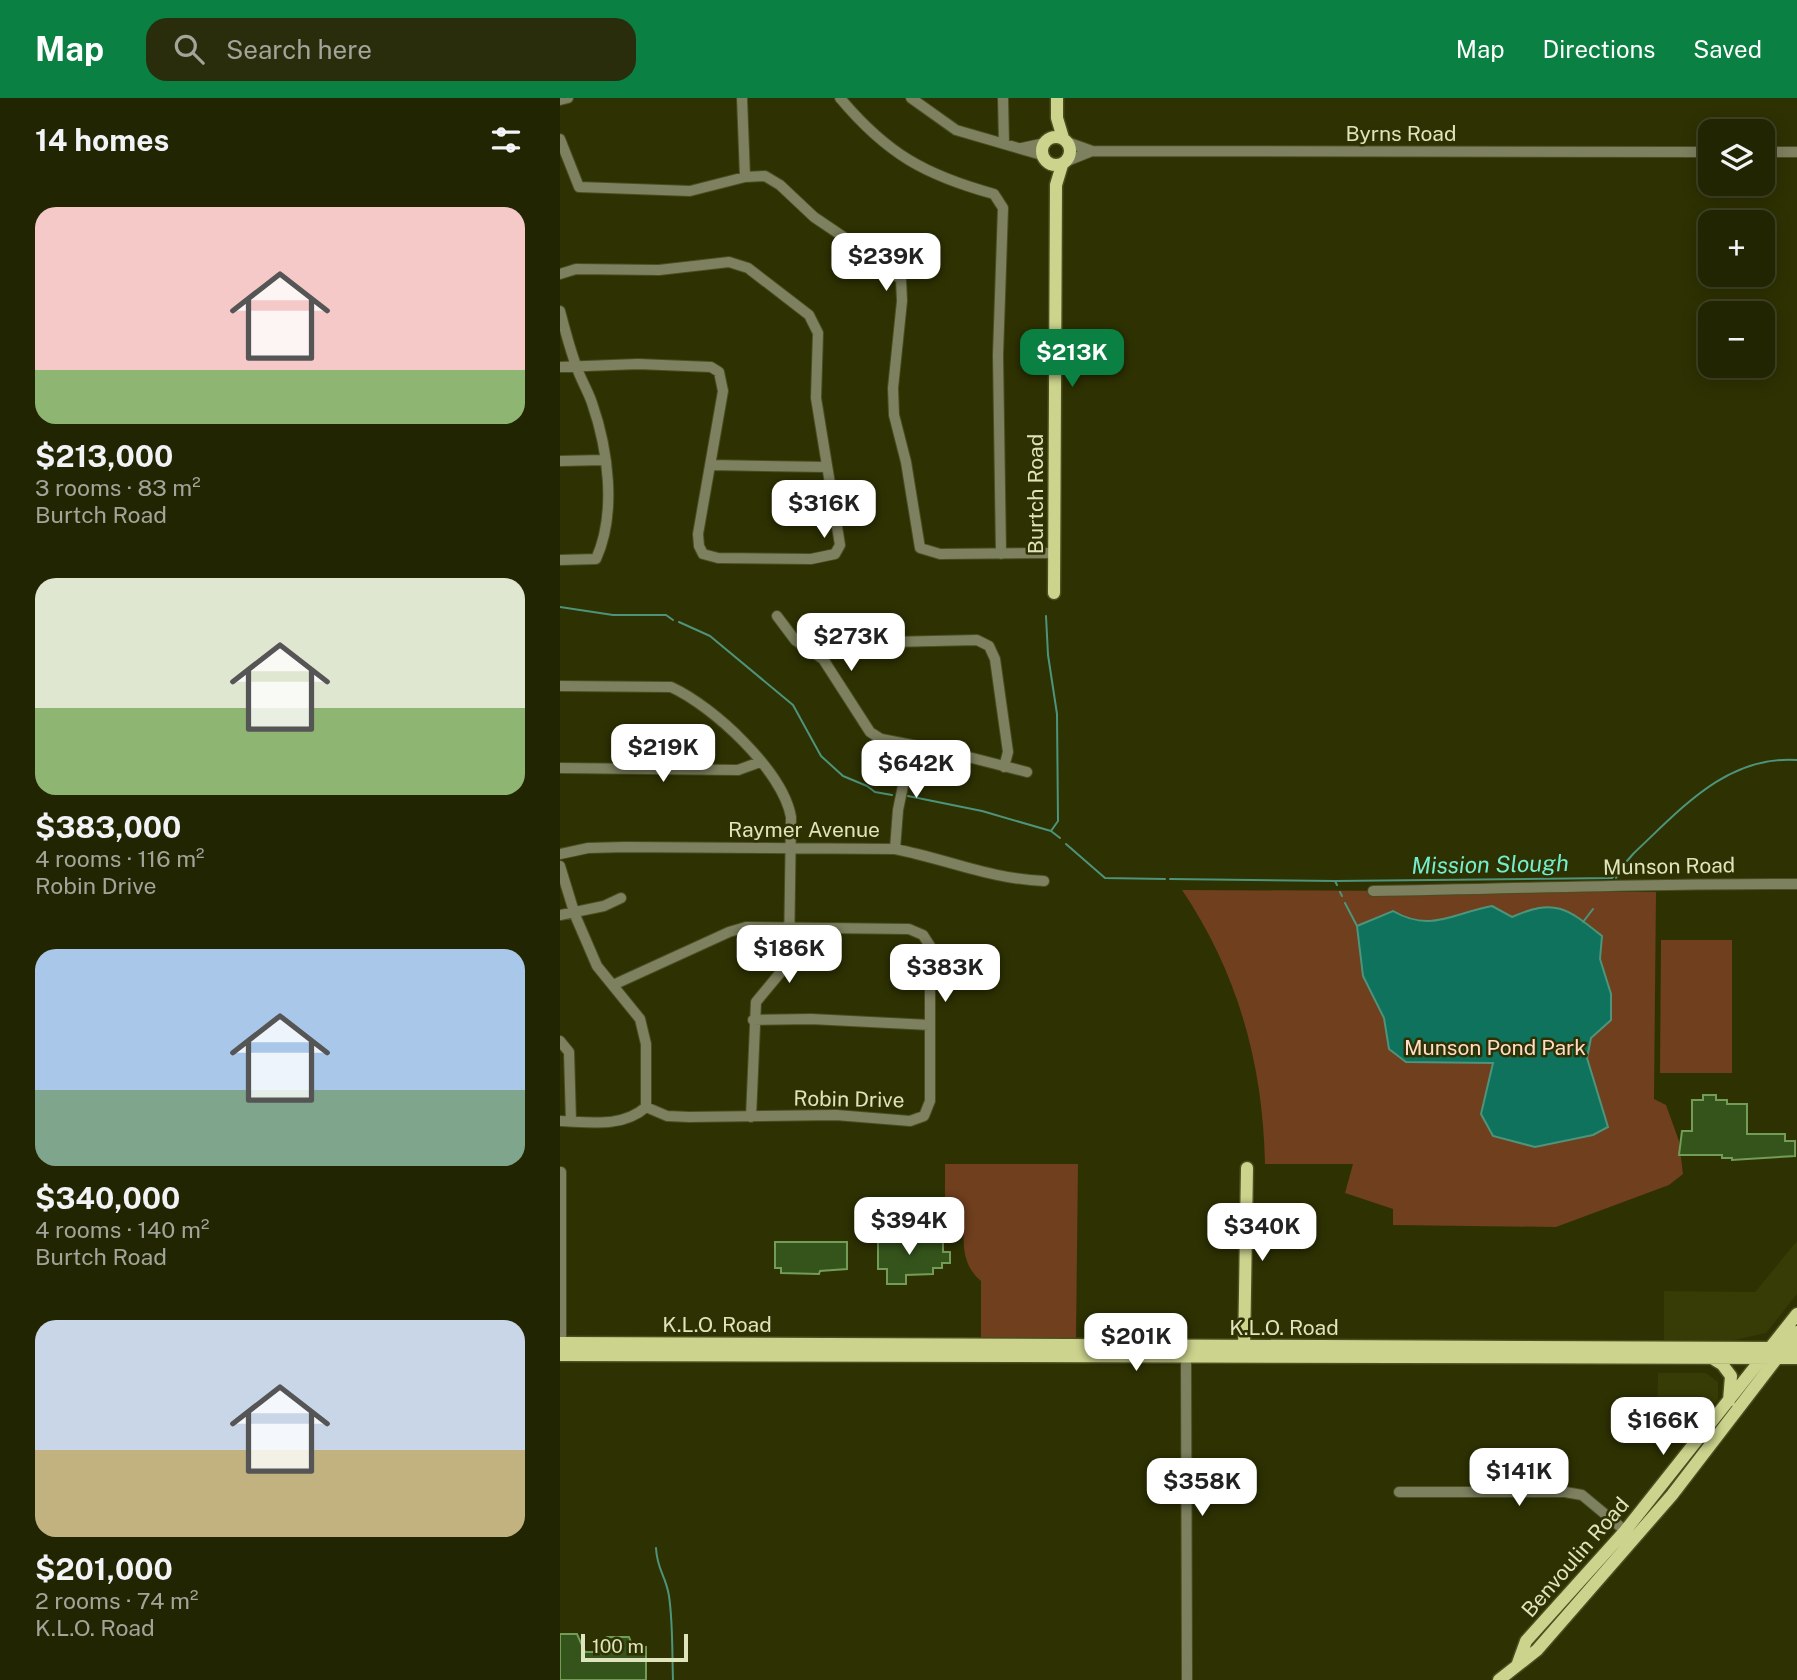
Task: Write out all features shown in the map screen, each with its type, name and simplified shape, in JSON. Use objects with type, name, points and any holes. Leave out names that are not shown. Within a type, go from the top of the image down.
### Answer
[{"type":"main road","points":[[1052,154],[1057,98]]},
{"type":"main road","points":[[1057,118],[1065,140]]},
{"type":"main road","points":[[1052,154],[1055,136],[1065,140]]},
{"type":"main road","name":"Burtch Road","points":[[1054,593],[1056,185],[1052,154],[1070,151],[1065,140]]},
{"type":"main road","points":[[1244,1351],[1247,1168]]},
{"type":"main road","name":"Benvoulin Road","points":[[1499,1680],[1536,1650],[1629,1535],[1727,1404],[1780,1352],[1797,1314]]},
{"type":"main road","name":"Benvoulin Road","points":[[1629,1535],[1672,1495],[1797,1332]]},
{"type":"main road","name":"K.L.O. Road","points":[[560,1343],[1712,1358],[1780,1352]]},
{"type":"main road","name":"K.L.O. Road","points":[[560,1355],[1186,1356],[1244,1351],[1780,1352],[1797,1358]]},
{"type":"main road","points":[[1712,1358],[1722,1364],[1731,1376],[1731,1392],[1727,1404]]},
{"type":"street","points":[[560,100],[568,98]]},
{"type":"street","points":[[742,98],[745,177]]},
{"type":"street","points":[[840,98],[864,127],[920,169],[994,194],[1003,208],[998,355],[1001,554]]},
{"type":"street","points":[[911,98],[956,131],[1021,149],[1052,154]]},
{"type":"street","points":[[1003,98],[1004,144]]},
{"type":"street","points":[[560,139],[579,187],[690,191],[745,177],[765,176],[780,185],[814,217],[888,267],[901,280],[902,301],[893,388],[894,415],[906,462],[920,548],[940,554],[1055,553]]},
{"type":"street","name":"Byrns Road","points":[[1065,140],[1092,151]]},
{"type":"street","name":"Byrns Road","points":[[1052,154],[1092,151],[1698,152]]},
{"type":"street","points":[[1775,152],[1797,152]]},
{"type":"street","points":[[560,274],[576,269],[659,270],[729,262],[748,268],[809,315],[818,333],[816,398],[840,545],[835,554],[811,559],[718,558],[703,554],[698,534],[723,391],[719,372],[711,367],[638,364],[560,367]]},
{"type":"street","points":[[560,311],[576,367],[592,403],[602,440],[607,494],[601,548],[596,559],[560,560]]},
{"type":"street","points":[[560,461],[603,460]]},
{"type":"street","points":[[711,465],[826,467]]},
{"type":"street","points":[[777,616],[795,640],[823,659],[870,732],[881,739],[911,747],[949,752],[1027,772]]},
{"type":"street","points":[[823,659],[831,649],[845,643],[978,640],[989,646],[995,659],[1008,752],[1004,767]]},
{"type":"street","points":[[560,686],[671,687],[688,694],[743,739],[788,803],[791,928],[789,953],[780,972],[756,1002],[753,1020],[751,1117]]},
{"type":"street","points":[[895,849],[898,810],[911,747]]},
{"type":"street","points":[[560,768],[738,770],[760,762]]},
{"type":"street","name":"Raymer Avenue","points":[[560,854],[588,848],[625,847],[895,849],[1011,880],[1044,881]]},
{"type":"street","points":[[560,866],[574,911],[597,966],[640,1019],[646,1044],[646,1107],[636,1116],[617,1121],[565,1121],[569,1052],[560,1041]]},
{"type":"street","name":"Munson Road","points":[[1373,891],[1538,889],[1678,883],[1797,884]]},
{"type":"street","points":[[560,915],[604,906],[621,898]]},
{"type":"street","name":"Robin Drive","points":[[613,985],[729,932],[746,927],[909,929],[923,935],[930,946],[930,1101],[924,1116],[910,1121],[836,1115],[667,1116],[646,1107]]},
{"type":"street","points":[[753,1020],[811,1019],[930,1025]]},
{"type":"street","points":[[560,1355],[561,1172]]},
{"type":"street","points":[[1186,1356],[1187,1680]]},
{"type":"street","points":[[1399,1492],[1565,1492],[1582,1495],[1629,1535]]},
{"type":"shaded area","points":[[1797,1241],[1797,1294],[1766,1333],[1735,1340],[1664,1340],[1664,1291],[1755,1292]]},
{"type":"shaded area","points":[[1658,1373],[1706,1373],[1718,1382],[1718,1399],[1698,1425],[1657,1424]]},
{"type":"green space","name":"Munson Pond Park","points":[[1182,890],[1656,892],[1654,1099],[1666,1105],[1679,1141],[1683,1174],[1669,1185],[1556,1227],[1393,1225],[1393,1209],[1345,1193],[1353,1164],[1265,1164],[1259,1091],[1244,1021],[1218,954]]},
{"type":"green space","points":[[1661,940],[1732,940],[1732,1073],[1660,1073]]},
{"type":"green space","points":[[945,1164],[1078,1164],[1076,1339],[981,1339],[981,1281],[967,1261],[964,1222],[945,1221]]},
{"type":"water","points":[[1492,906],[1512,917],[1539,908],[1560,909],[1602,936],[1600,959],[1611,994],[1611,1020],[1591,1038],[1587,1058],[1608,1127],[1593,1135],[1535,1147],[1493,1136],[1481,1114],[1493,1063],[1406,1062],[1389,1049],[1384,1018],[1363,976],[1357,926],[1393,911],[1407,917],[1431,921]]},
{"type":"building","points":[[1703,1095],[1716,1095],[1716,1100],[1727,1100],[1727,1104],[1747,1104],[1747,1134],[1785,1134],[1785,1141],[1795,1141],[1795,1156],[1732,1160],[1722,1158],[1722,1155],[1679,1155],[1682,1131],[1692,1131],[1692,1100],[1703,1100]]},
{"type":"building","points":[[889,1232],[906,1232],[906,1240],[943,1240],[943,1252],[950,1252],[950,1263],[942,1263],[942,1268],[933,1268],[933,1274],[906,1275],[906,1284],[887,1284],[887,1269],[878,1269],[878,1237],[889,1237]]},
{"type":"building","points":[[775,1242],[847,1242],[847,1269],[820,1271],[819,1274],[781,1273],[781,1268],[775,1268]]},
{"type":"building","points":[[560,1634],[577,1634],[585,1652],[603,1652],[603,1640],[607,1637],[629,1637],[633,1647],[646,1647],[646,1680],[560,1680]]},
{"type":"waterway","name":"Mission Slough","points":[[560,607],[613,615],[666,615],[673,620]]},
{"type":"waterway","points":[[1046,616],[1048,655],[1057,714],[1058,821],[1051,831]]},
{"type":"waterway","name":"Mission Slough","points":[[679,622],[710,636],[793,705],[821,756],[843,776],[875,792],[892,795]]},
{"type":"waterway","name":"Mission Slough","points":[[1634,853],[1688,803],[1727,776],[1749,766],[1772,761],[1797,760]]},
{"type":"waterway","name":"Mission Slough","points":[[908,796],[982,811],[1051,831],[1060,838]]},
{"type":"waterway","name":"Mission Slough","points":[[1066,844],[1105,878],[1165,879]]},
{"type":"waterway","name":"Mission Slough","points":[[1335,881],[1612,878],[1634,853]]},
{"type":"waterway","name":"Mission Slough","points":[[1616,878],[1626,863]]},
{"type":"waterway","name":"Mission Slough","points":[[1170,879],[1335,881],[1337,885]]},
{"type":"waterway","name":"Mission Slough","points":[[1340,892],[1342,896]]},
{"type":"waterway","name":"Mission Slough","points":[[1345,903],[1357,926]]},
{"type":"waterway","name":"Mission Slough","points":[[1583,922],[1593,909]]},
{"type":"waterway","points":[[656,1548],[669,1596],[673,1680]]}]
